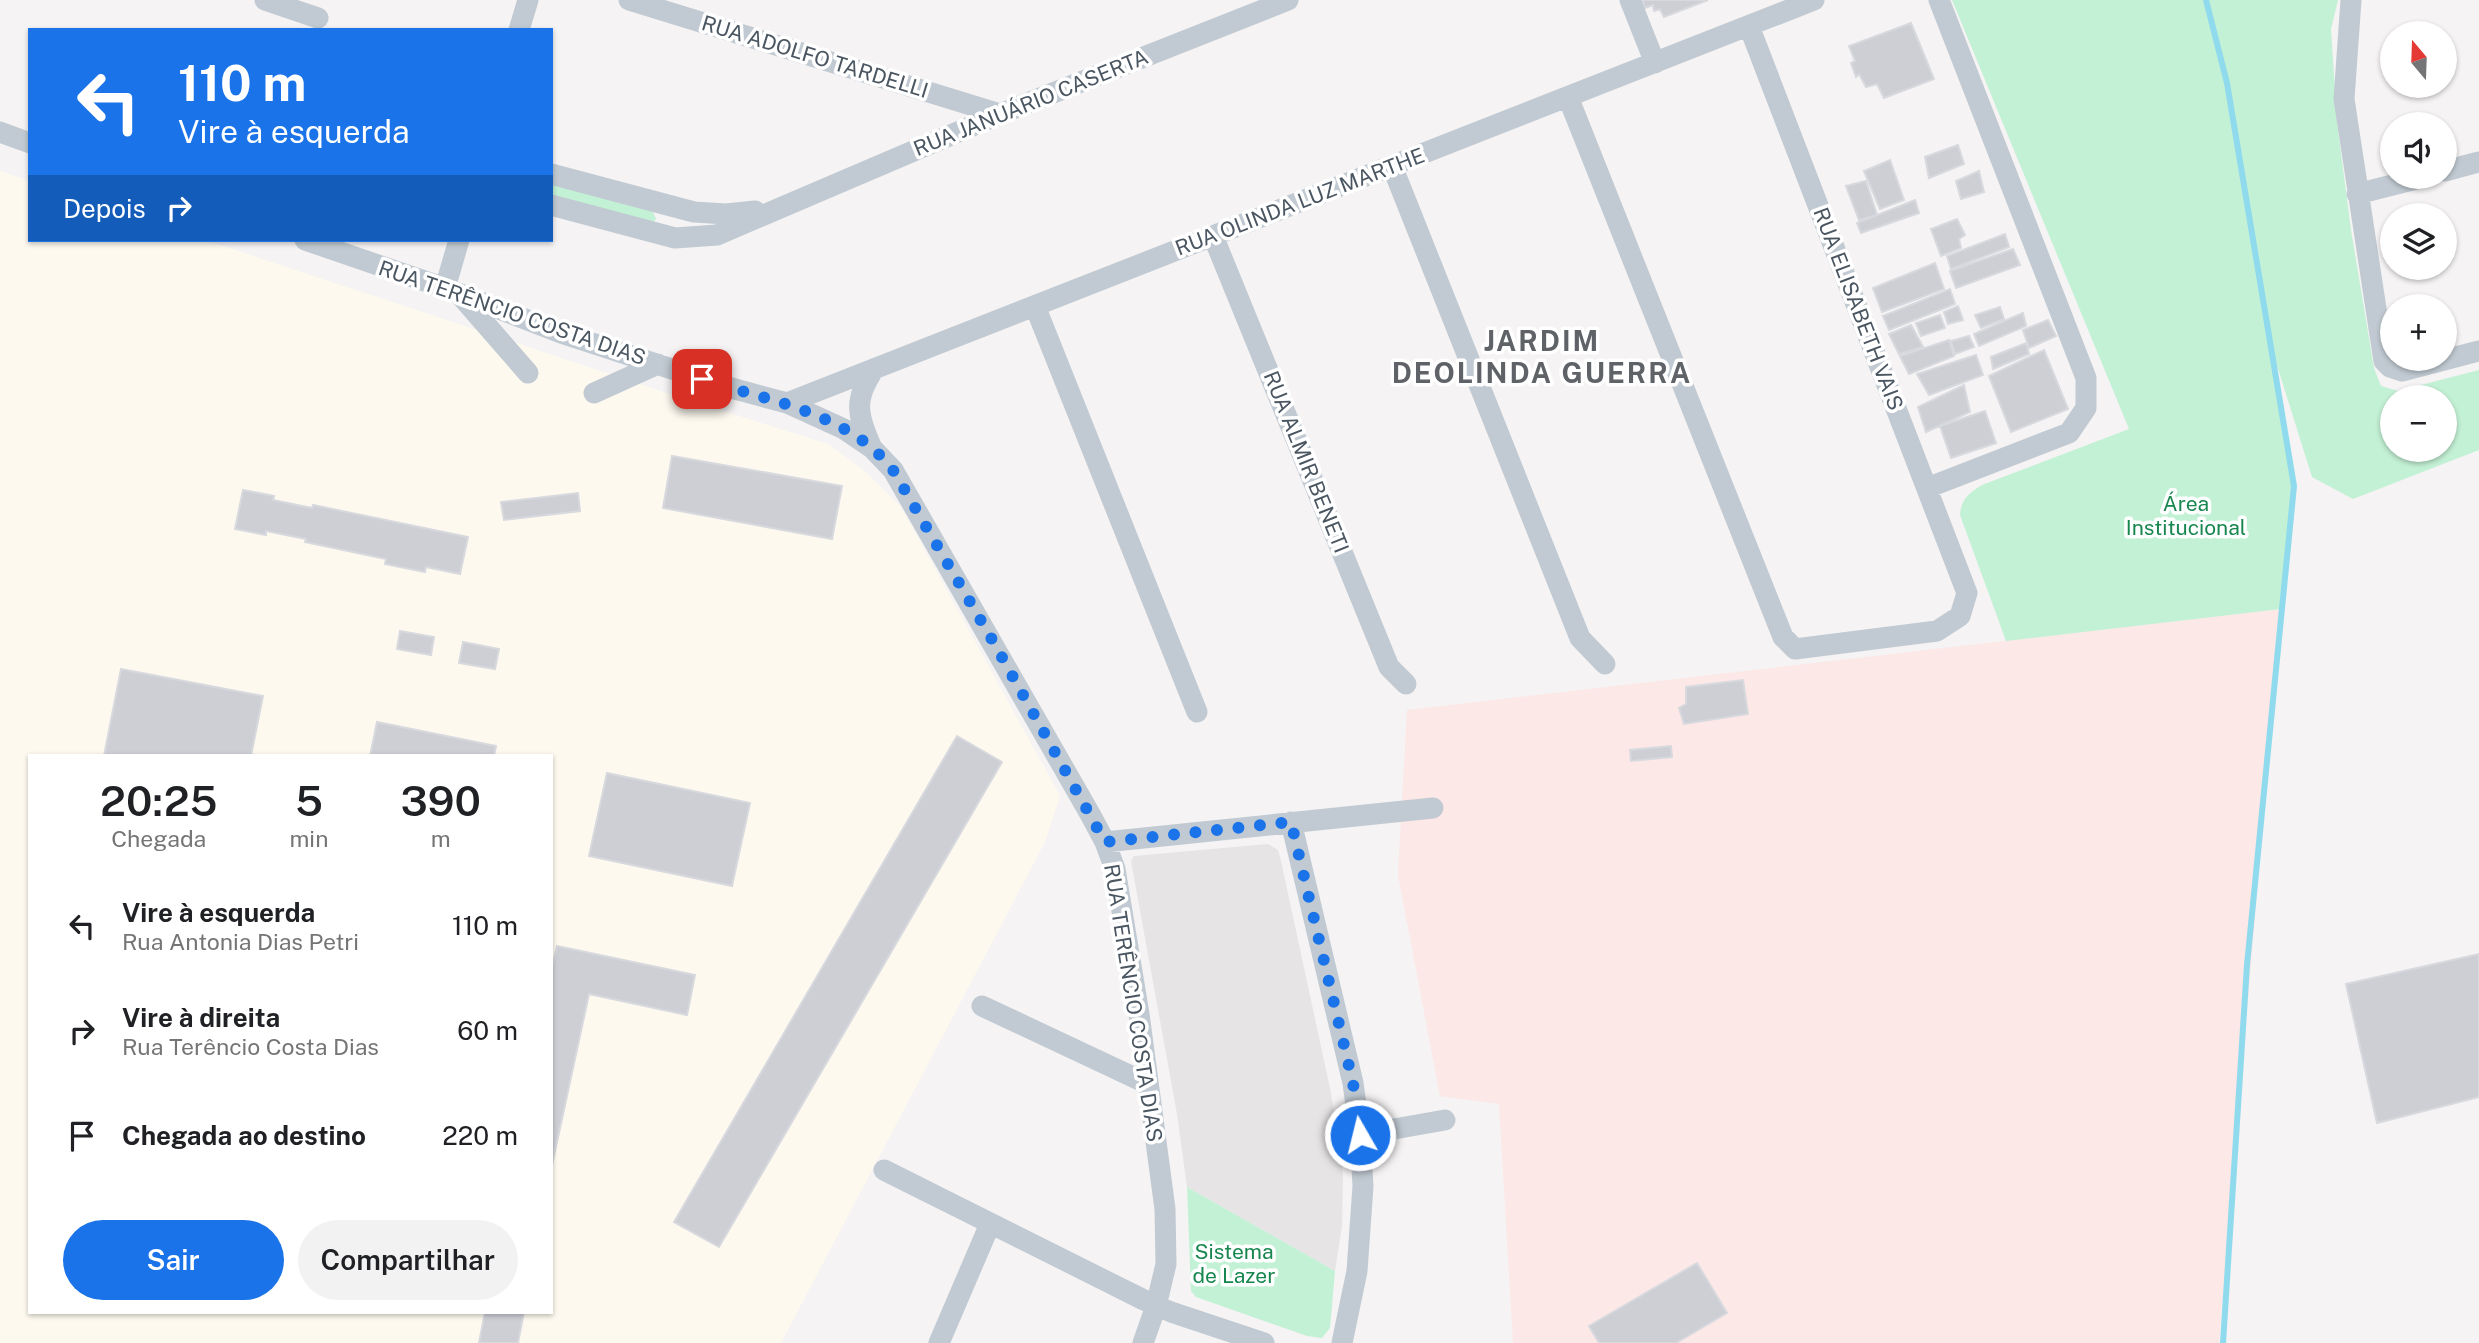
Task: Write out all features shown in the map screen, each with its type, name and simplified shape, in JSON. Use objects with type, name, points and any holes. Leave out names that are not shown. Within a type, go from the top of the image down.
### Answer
[{"type":"street","points":[[265,0],[319,16]]},
{"type":"street","points":[[520,28],[528,0]]},
{"type":"street","name":"RUA ADOLFO TARDELLI","points":[[629,0],[1000,114]]},
{"type":"street","name":"RUA JANUÁRIO CASERTA","points":[[553,206],[676,238],[717,235],[1000,114],[1288,0]]},
{"type":"street","points":[[1630,0],[1654,63]]},
{"type":"street","name":"RUA OLINDA LUZ MARTHE","points":[[787,403],[1814,0]]},
{"type":"street","points":[[1927,488],[2069,433],[2086,408],[2087,378],[1939,0]]},
{"type":"street","points":[[2358,2],[2344,99],[2384,361],[2390,367],[2402,370],[2479,351]]},
{"type":"street","name":"RUA ELISABETH VAIS","points":[[1568,97],[1783,637],[1795,649],[1937,631],[1960,617],[1967,593],[1749,26]]},
{"type":"street","points":[[0,132],[28,142]]},
{"type":"street","points":[[2457,168],[2479,162]]},
{"type":"street","points":[[1392,166],[1580,638],[1605,664]]},
{"type":"street","points":[[553,175],[694,212],[726,214],[775,209]]},
{"type":"street","points":[[2357,194],[2380,188]]},
{"type":"street","name":"RUA ALMIR BENETI","points":[[1213,236],[1389,667],[1406,684]]},
{"type":"street","name":"RUA TERÊNCIO COSTA DIAS","points":[[311,242],[452,291],[561,333],[787,403],[844,429],[872,448],[893,470],[1105,842],[1115,869],[1148,1084],[1167,1241],[1166,1264],[1156,1306],[1143,1343]]},
{"type":"street","points":[[458,242],[452,291],[528,373]]},
{"type":"street","points":[[1035,306],[1197,712]]},
{"type":"street","points":[[594,393],[658,365]]},
{"type":"street","points":[[872,448],[859,407],[860,393],[875,368]]},
{"type":"street","points":[[1105,842],[1433,807]]},
{"type":"street","points":[[1291,822],[1353,1083],[1360,1135],[1363,1186],[1357,1272],[1342,1343]]},
{"type":"street","points":[[982,1006],[1148,1084]]},
{"type":"street","points":[[1360,1135],[1446,1120]]},
{"type":"street","points":[[884,1170],[1156,1306],[1264,1343]]},
{"type":"street","points":[[939,1343],[990,1224]]},
{"type":"shaded area","points":[[0,171],[28,180],[28,242],[211,242],[828,444],[865,471],[901,507],[1060,796],[1045,842],[781,1343],[0,1343]]},
{"type":"shaded area","points":[[2281,609],[2219,1343],[1513,1343],[1499,1104],[1440,1096],[1398,875],[1407,710]]},
{"type":"shaded area","points":[[1268,844],[1278,850],[1281,861],[1331,1093],[1343,1174],[1342,1226],[1335,1271],[1187,1187],[1177,1114],[1131,861],[1134,856]]},
{"type":"green space","name":"Área Institucional","points":[[1952,0],[2338,0],[2331,29],[2337,122],[2351,230],[2374,368],[2381,385],[2380,462],[2448,462],[2353,499],[2312,477],[2270,343],[2294,486],[2281,609],[2006,641],[1960,515],[1964,501],[1982,485],[2129,429]]},
{"type":"green space","points":[[553,185],[653,212],[656,219],[653,223],[553,197]]},
{"type":"green space","points":[[2479,370],[2479,450],[2457,459],[2457,385],[2421,385]]},
{"type":"green space","name":"Sistema de Lazer","points":[[1187,1187],[1335,1271],[1330,1328],[1322,1338],[1307,1336],[1196,1297],[1191,1291]]},
{"type":"building","points":[[1642,0],[1708,0],[1664,17],[1660,9],[1654,11],[1653,5],[1645,8]]},
{"type":"building","points":[[1911,23],[1934,79],[1884,98],[1877,84],[1866,87],[1859,74],[1856,77],[1851,63],[1855,61],[1849,46]]},
{"type":"building","points":[[1958,145],[1964,164],[1929,178],[1925,157]]},
{"type":"building","points":[[1890,160],[1904,200],[1880,209],[1864,171]]},
{"type":"building","points":[[1979,171],[1984,192],[1961,199],[1956,181]]},
{"type":"building","points":[[1866,181],[1877,215],[1859,220],[1846,186]]},
{"type":"building","points":[[1915,200],[1919,213],[1861,233],[1857,223]]},
{"type":"building","points":[[1957,219],[1965,235],[1959,239],[1961,248],[1941,256],[1931,229]]},
{"type":"building","points":[[2005,234],[2009,247],[1951,269],[1947,256]]},
{"type":"building","points":[[2013,249],[2020,265],[1956,288],[1950,271]]},
{"type":"building","points":[[1935,263],[1944,289],[1882,312],[1873,288]]},
{"type":"building","points":[[1950,289],[1955,304],[1889,330],[1883,316]]},
{"type":"building","points":[[1958,306],[1963,320],[1948,324],[1944,312]]},
{"type":"building","points":[[2000,307],[2004,319],[1981,328],[1975,315]]},
{"type":"building","points":[[2023,313],[2026,326],[1979,346],[1974,334]]},
{"type":"building","points":[[1940,315],[1945,328],[1921,336],[1916,323]]},
{"type":"building","points":[[2048,320],[2056,336],[2029,348],[2023,330]]},
{"type":"building","points":[[1911,325],[1923,347],[1899,354],[1889,334]]},
{"type":"building","points":[[1969,336],[1974,347],[1955,354],[1951,341]]},
{"type":"building","points":[[1949,340],[1954,356],[1909,374],[1900,356]]},
{"type":"building","points":[[2026,343],[2029,354],[1993,369],[1991,357]]},
{"type":"building","points":[[2044,350],[2068,409],[2011,432],[1989,376]]},
{"type":"building","points":[[1976,355],[1983,375],[1929,395],[1917,374]]},
{"type":"building","points":[[1964,385],[1970,412],[1926,432],[1918,407]]},
{"type":"building","points":[[1985,411],[1996,443],[1951,458],[1940,426]]},
{"type":"building","points":[[672,456],[842,486],[832,539],[663,508]]},
{"type":"building","points":[[243,490],[274,496],[273,500],[312,508],[313,505],[468,537],[460,574],[426,567],[425,572],[385,564],[386,559],[305,542],[306,539],[266,531],[266,535],[235,529]]},
{"type":"building","points":[[578,493],[580,511],[504,520],[501,502]]},
{"type":"building","points":[[400,631],[434,637],[431,655],[397,649]]},
{"type":"building","points":[[463,642],[499,649],[495,669],[459,663]]},
{"type":"building","points":[[121,669],[263,696],[251,754],[104,754]]},
{"type":"building","points":[[1743,680],[1748,714],[1684,724],[1679,708],[1686,704],[1686,687]]},
{"type":"building","points":[[377,722],[496,746],[494,754],[370,754]]},
{"type":"building","points":[[957,736],[1002,762],[719,1247],[674,1222]]},
{"type":"building","points":[[1671,746],[1672,757],[1631,761],[1630,750]]},
{"type":"building","points":[[607,773],[750,803],[732,886],[589,856]]},
{"type":"building","points":[[557,946],[695,975],[687,1015],[589,994],[553,1161],[553,963]]},
{"type":"building","points":[[2479,954],[2479,1097],[2377,1123],[2346,984]]},
{"type":"building","points":[[1697,1263],[1727,1313],[1676,1343],[1599,1343],[1589,1326]]},
{"type":"building","points":[[485,1314],[524,1314],[518,1343],[479,1343]]},
{"type":"waterway","points":[[2206,0],[2227,83],[2294,486],[2247,965],[2223,1343]]},
{"type":"district","name":"JARDIM DEOLINDA GUERRA","points":[[1542,357]]},
{"type":"route","points":[[702,379],[787,403],[844,429],[872,448],[893,470],[1105,842],[1291,822],[1353,1083],[1360,1135]]}]
